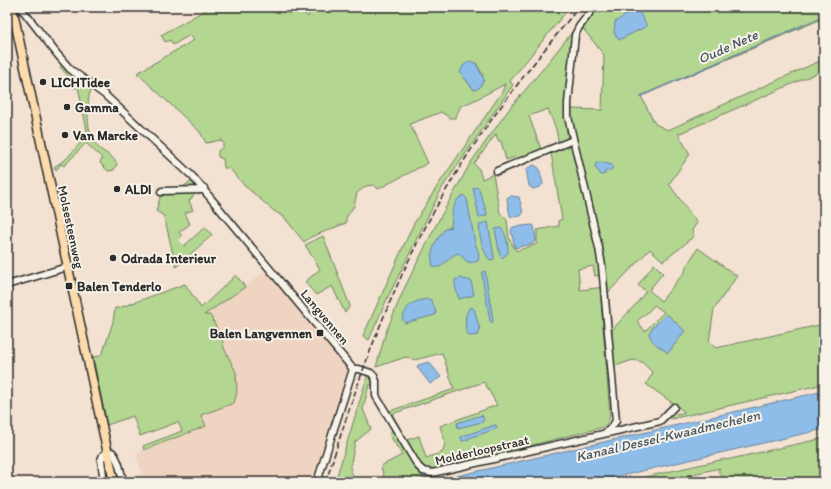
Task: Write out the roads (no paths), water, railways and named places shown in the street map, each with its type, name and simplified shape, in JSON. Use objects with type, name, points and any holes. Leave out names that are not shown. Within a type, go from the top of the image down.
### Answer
[{"type":"main road","name":"Molsesteenweg","points":[[12,7],[114,482]]},
{"type":"street","name":"Langvennen","points":[[12,7],[22,10],[70,69],[112,101],[204,188],[353,369]]},
{"type":"street","points":[[520,7],[544,7]]},
{"type":"street","points":[[594,7],[575,34],[567,110],[599,248],[602,266],[616,421],[617,425],[622,429]]},
{"type":"street","points":[[498,171],[573,140]]},
{"type":"street","points":[[161,192],[201,190],[204,188]]},
{"type":"street","points":[[7,285],[68,267]]},
{"type":"street","points":[[318,482],[353,369]]},
{"type":"street","name":"Molderloopstraat","points":[[353,369],[359,369],[371,373],[374,376],[376,381],[376,396],[418,466],[427,472],[432,473],[660,421],[674,408]]},
{"type":"street","points":[[605,433],[616,421]]},
{"type":"street","name":"Molsesteenweg","points":[[108,453],[112,452],[114,454],[123,482]]},
{"type":"street","points":[[104,482],[101,460],[103,455],[108,453]]},
{"type":"water","points":[[637,8],[647,26],[619,40],[614,33],[615,22]]},
{"type":"water","points":[[469,61],[476,63],[484,80],[479,88],[474,90],[460,72],[463,66]]},
{"type":"water","points":[[600,162],[612,165],[613,167],[610,171],[605,171],[605,174],[601,175],[595,167],[596,163]]},
{"type":"water","points":[[534,165],[539,168],[543,184],[540,187],[533,189],[529,186],[526,169]]},
{"type":"water","points":[[478,187],[487,213],[486,216],[479,217],[473,188]]},
{"type":"water","points":[[463,195],[467,199],[475,243],[479,254],[478,261],[468,262],[458,253],[452,256],[440,267],[433,267],[432,251],[434,246],[445,229],[451,227],[453,208],[457,200]]},
{"type":"water","points":[[511,196],[519,197],[523,213],[521,216],[510,216],[507,199]]},
{"type":"water","points":[[488,222],[494,257],[494,259],[490,260],[483,248],[479,232],[480,224]]},
{"type":"water","points":[[534,226],[536,241],[532,244],[515,248],[511,230],[513,227]]},
{"type":"water","points":[[501,228],[506,237],[508,250],[508,253],[502,258],[500,256],[495,229]]},
{"type":"water","points":[[485,271],[493,320],[492,323],[490,321],[482,275],[482,272]]},
{"type":"water","points":[[460,278],[471,281],[474,295],[459,299],[455,286],[455,280]]},
{"type":"water","points":[[427,299],[431,300],[436,312],[435,315],[405,323],[402,319],[406,310],[411,304]]},
{"type":"water","points":[[470,307],[474,309],[480,330],[478,335],[469,336],[466,329],[465,321]]},
{"type":"water","points":[[667,314],[685,331],[668,353],[654,342],[649,333],[653,327]]},
{"type":"water","points":[[429,362],[441,377],[430,384],[417,367],[418,365]]},
{"type":"water","name":"Kanaal Dessel-Kwaadmechelen","points":[[824,391],[824,429],[594,482],[431,482]]},
{"type":"water","points":[[482,415],[484,420],[482,422],[458,428],[457,423]]},
{"type":"water","points":[[495,425],[497,426],[496,429],[462,441],[461,437],[463,436]]},
{"type":"waterway","name":"Oude Nete","points":[[641,96],[824,16]]},
{"type":"railway","points":[[326,482],[352,402],[381,322],[435,208],[471,150],[500,108],[579,7]]},
{"type":"place","name":"LICHTidee","points":[[43,82]]},
{"type":"place","name":"Gamma","points":[[67,107]]},
{"type":"place","name":"Van Marcke","points":[[65,135]]},
{"type":"place","name":"ALDI","points":[[117,189]]},
{"type":"place","name":"Odrada Interieur","points":[[113,258]]},
{"type":"place","name":"Balen Tenderlo","points":[[69,286]]},
{"type":"place","name":"Balen Langvennen","points":[[320,333]]}]
